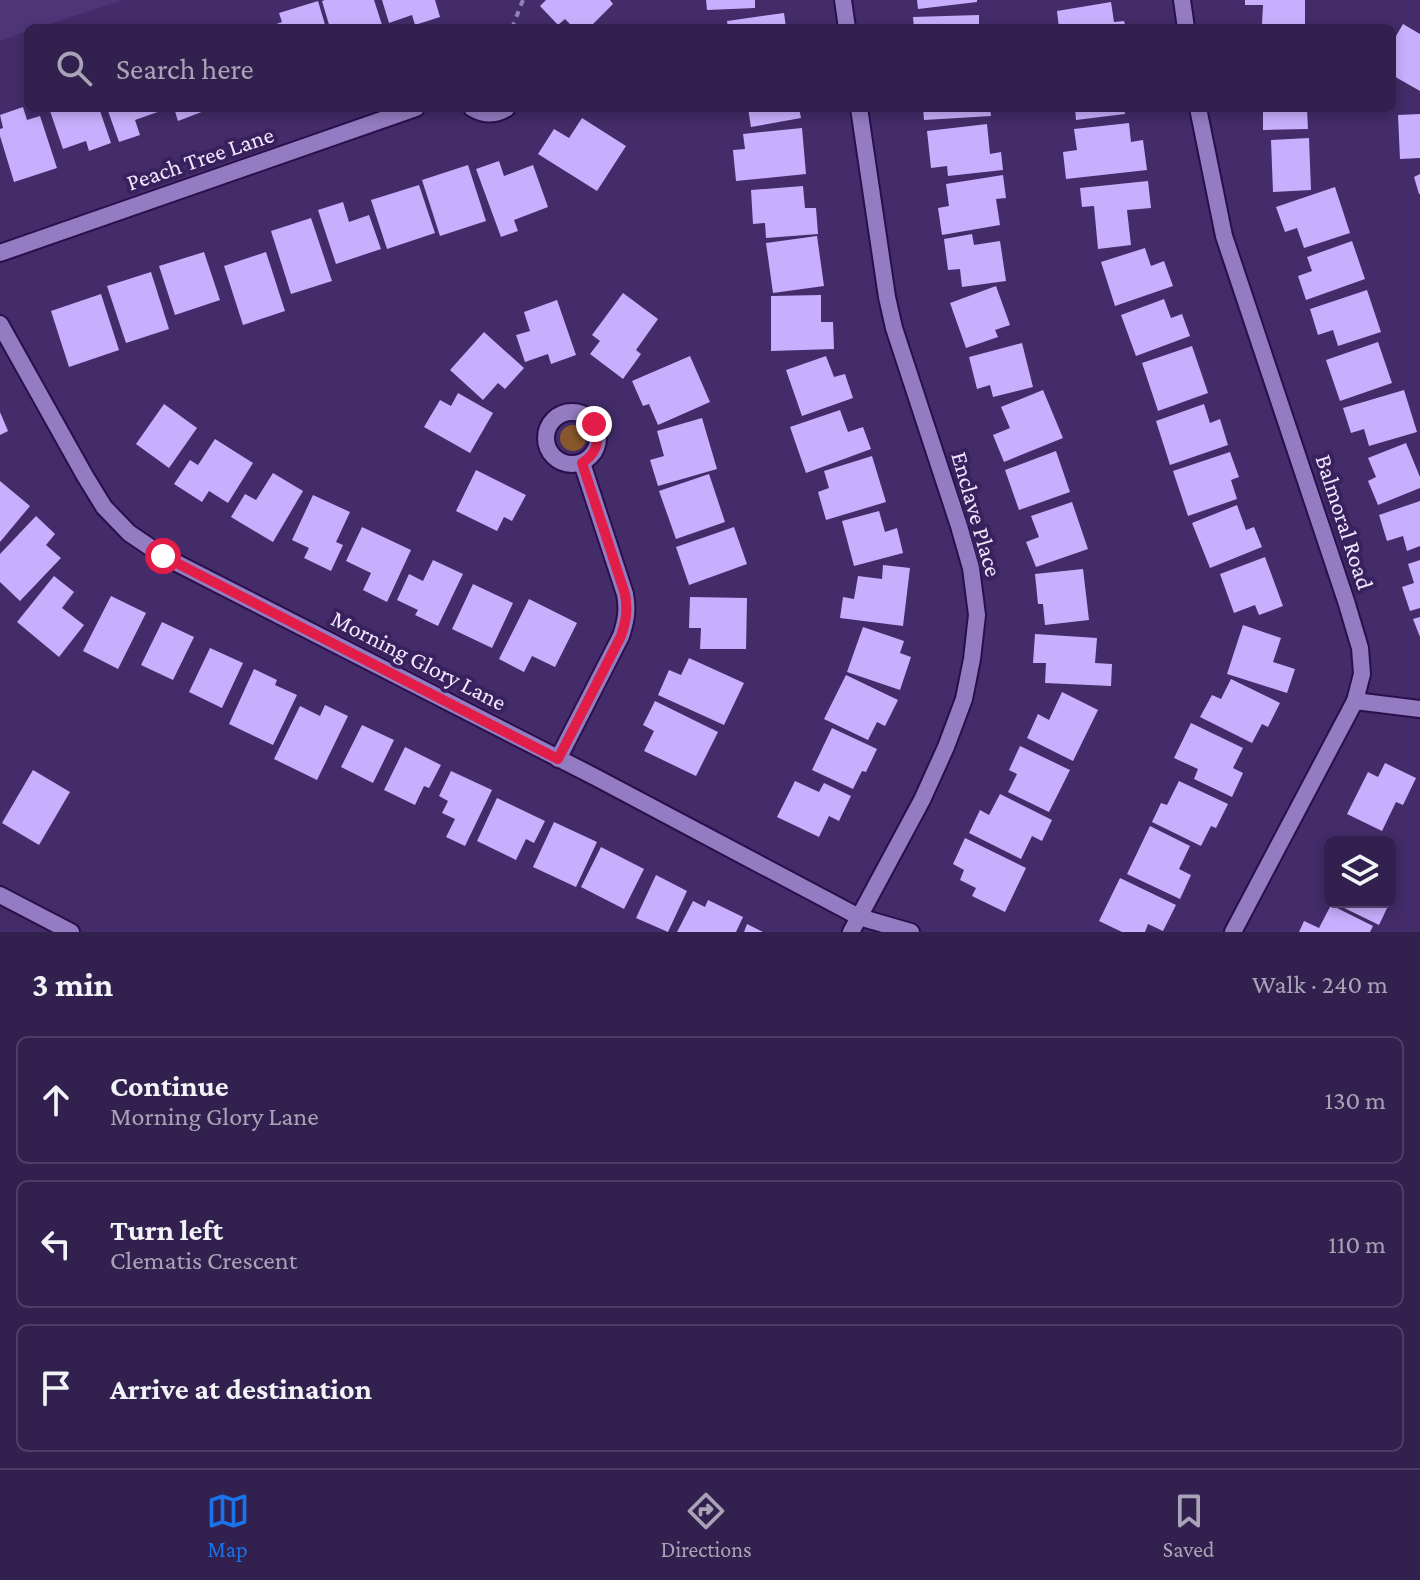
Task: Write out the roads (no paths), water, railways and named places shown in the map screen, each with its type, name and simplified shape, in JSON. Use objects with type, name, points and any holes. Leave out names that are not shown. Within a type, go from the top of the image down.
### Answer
[{"type":"street","points":[[843,0],[846,24]]},
{"type":"street","points":[[1182,0],[1185,24]]},
{"type":"street","name":"Peach Tree Lane","points":[[0,253],[405,112]]},
{"type":"street","points":[[479,112],[500,112]]},
{"type":"street","name":"Enclave Place","points":[[855,925],[922,800],[946,747],[964,699],[977,615],[971,568],[963,540],[894,328],[860,112]]},
{"type":"street","name":"Balmoral Road","points":[[1199,112],[1224,236],[1342,586],[1360,648],[1362,674],[1355,701],[1233,932]]},
{"type":"street","name":"Morning Glory Lane","points":[[0,324],[104,507],[129,533],[163,556],[558,759],[855,925],[911,932]]},
{"type":"street","points":[[558,759],[626,622],[625,594],[582,463]]},
{"type":"street","points":[[1355,701],[1420,709]]},
{"type":"street","points":[[0,895],[71,932]]}]
